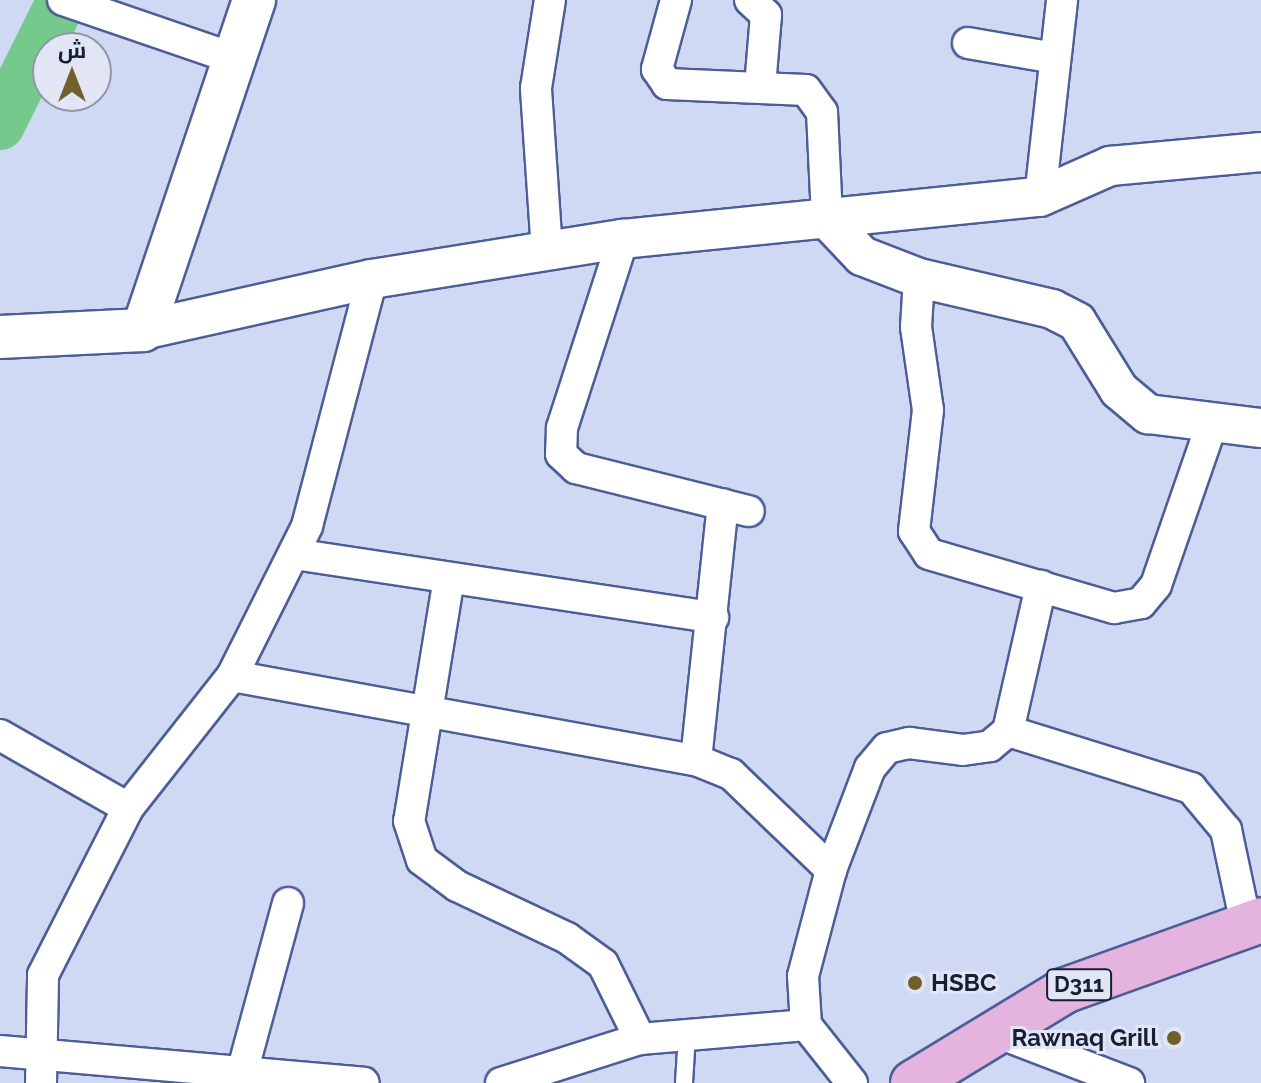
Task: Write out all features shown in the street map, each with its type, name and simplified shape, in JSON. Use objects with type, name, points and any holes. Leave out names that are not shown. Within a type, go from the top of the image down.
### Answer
[{"type":"main road","points":[[0,337],[143,330],[254,0]]},
{"type":"main road","name":"D311","points":[[913,1083],[991,1030],[1066,990],[1254,922]]},
{"type":"street","points":[[63,0],[232,58]]},
{"type":"street","points":[[547,251],[536,88],[550,0]]},
{"type":"street","points":[[676,0],[657,69],[667,84],[806,90],[822,112],[827,219],[862,256],[919,278],[1052,309],[1077,322],[1119,390],[1148,414],[1261,428]]},
{"type":"street","points":[[750,0],[766,15],[760,87]]},
{"type":"street","points":[[1040,197],[1062,0]]},
{"type":"street","points":[[968,43],[1055,58]]},
{"type":"street","points":[[143,330],[372,279],[547,251],[623,239],[1040,197],[1110,166],[1261,152]]},
{"type":"street","points":[[623,239],[562,428],[561,454],[576,468],[736,508],[713,617],[696,760]]},
{"type":"street","points":[[919,278],[916,327],[928,410],[916,540],[929,554],[1114,608],[1141,603],[1156,585],[1212,423]]},
{"type":"street","points":[[41,1083],[43,975],[128,808],[232,676],[294,554],[346,394],[372,279]]},
{"type":"street","points":[[294,554],[713,617]]},
{"type":"street","points":[[449,578],[423,711],[409,821],[422,860],[457,886],[567,938],[603,964],[640,1039]]},
{"type":"street","points":[[852,1083],[806,1025],[803,976],[831,870],[870,768],[887,748],[909,743],[963,750],[990,746],[1008,731],[1041,586]]},
{"type":"street","points":[[232,676],[696,760],[731,774],[831,870]]},
{"type":"street","points":[[1008,731],[1191,788],[1226,830],[1254,922]]},
{"type":"street","points":[[0,735],[128,808]]},
{"type":"street","points":[[236,1076],[288,903]]},
{"type":"street","points":[[501,1083],[640,1039],[806,1025]]},
{"type":"street","points":[[991,1030],[1129,1083]]},
{"type":"street","points":[[0,1051],[40,1050],[236,1076],[364,1083]]},
{"type":"lane","points":[[684,1083],[687,1034]]},
{"type":"waterway","points":[[0,125],[62,0]]},
{"type":"place","name":"HSBC","points":[[915,983]]},
{"type":"place","name":"Rawnaq Grill","points":[[1174,1038]]}]
